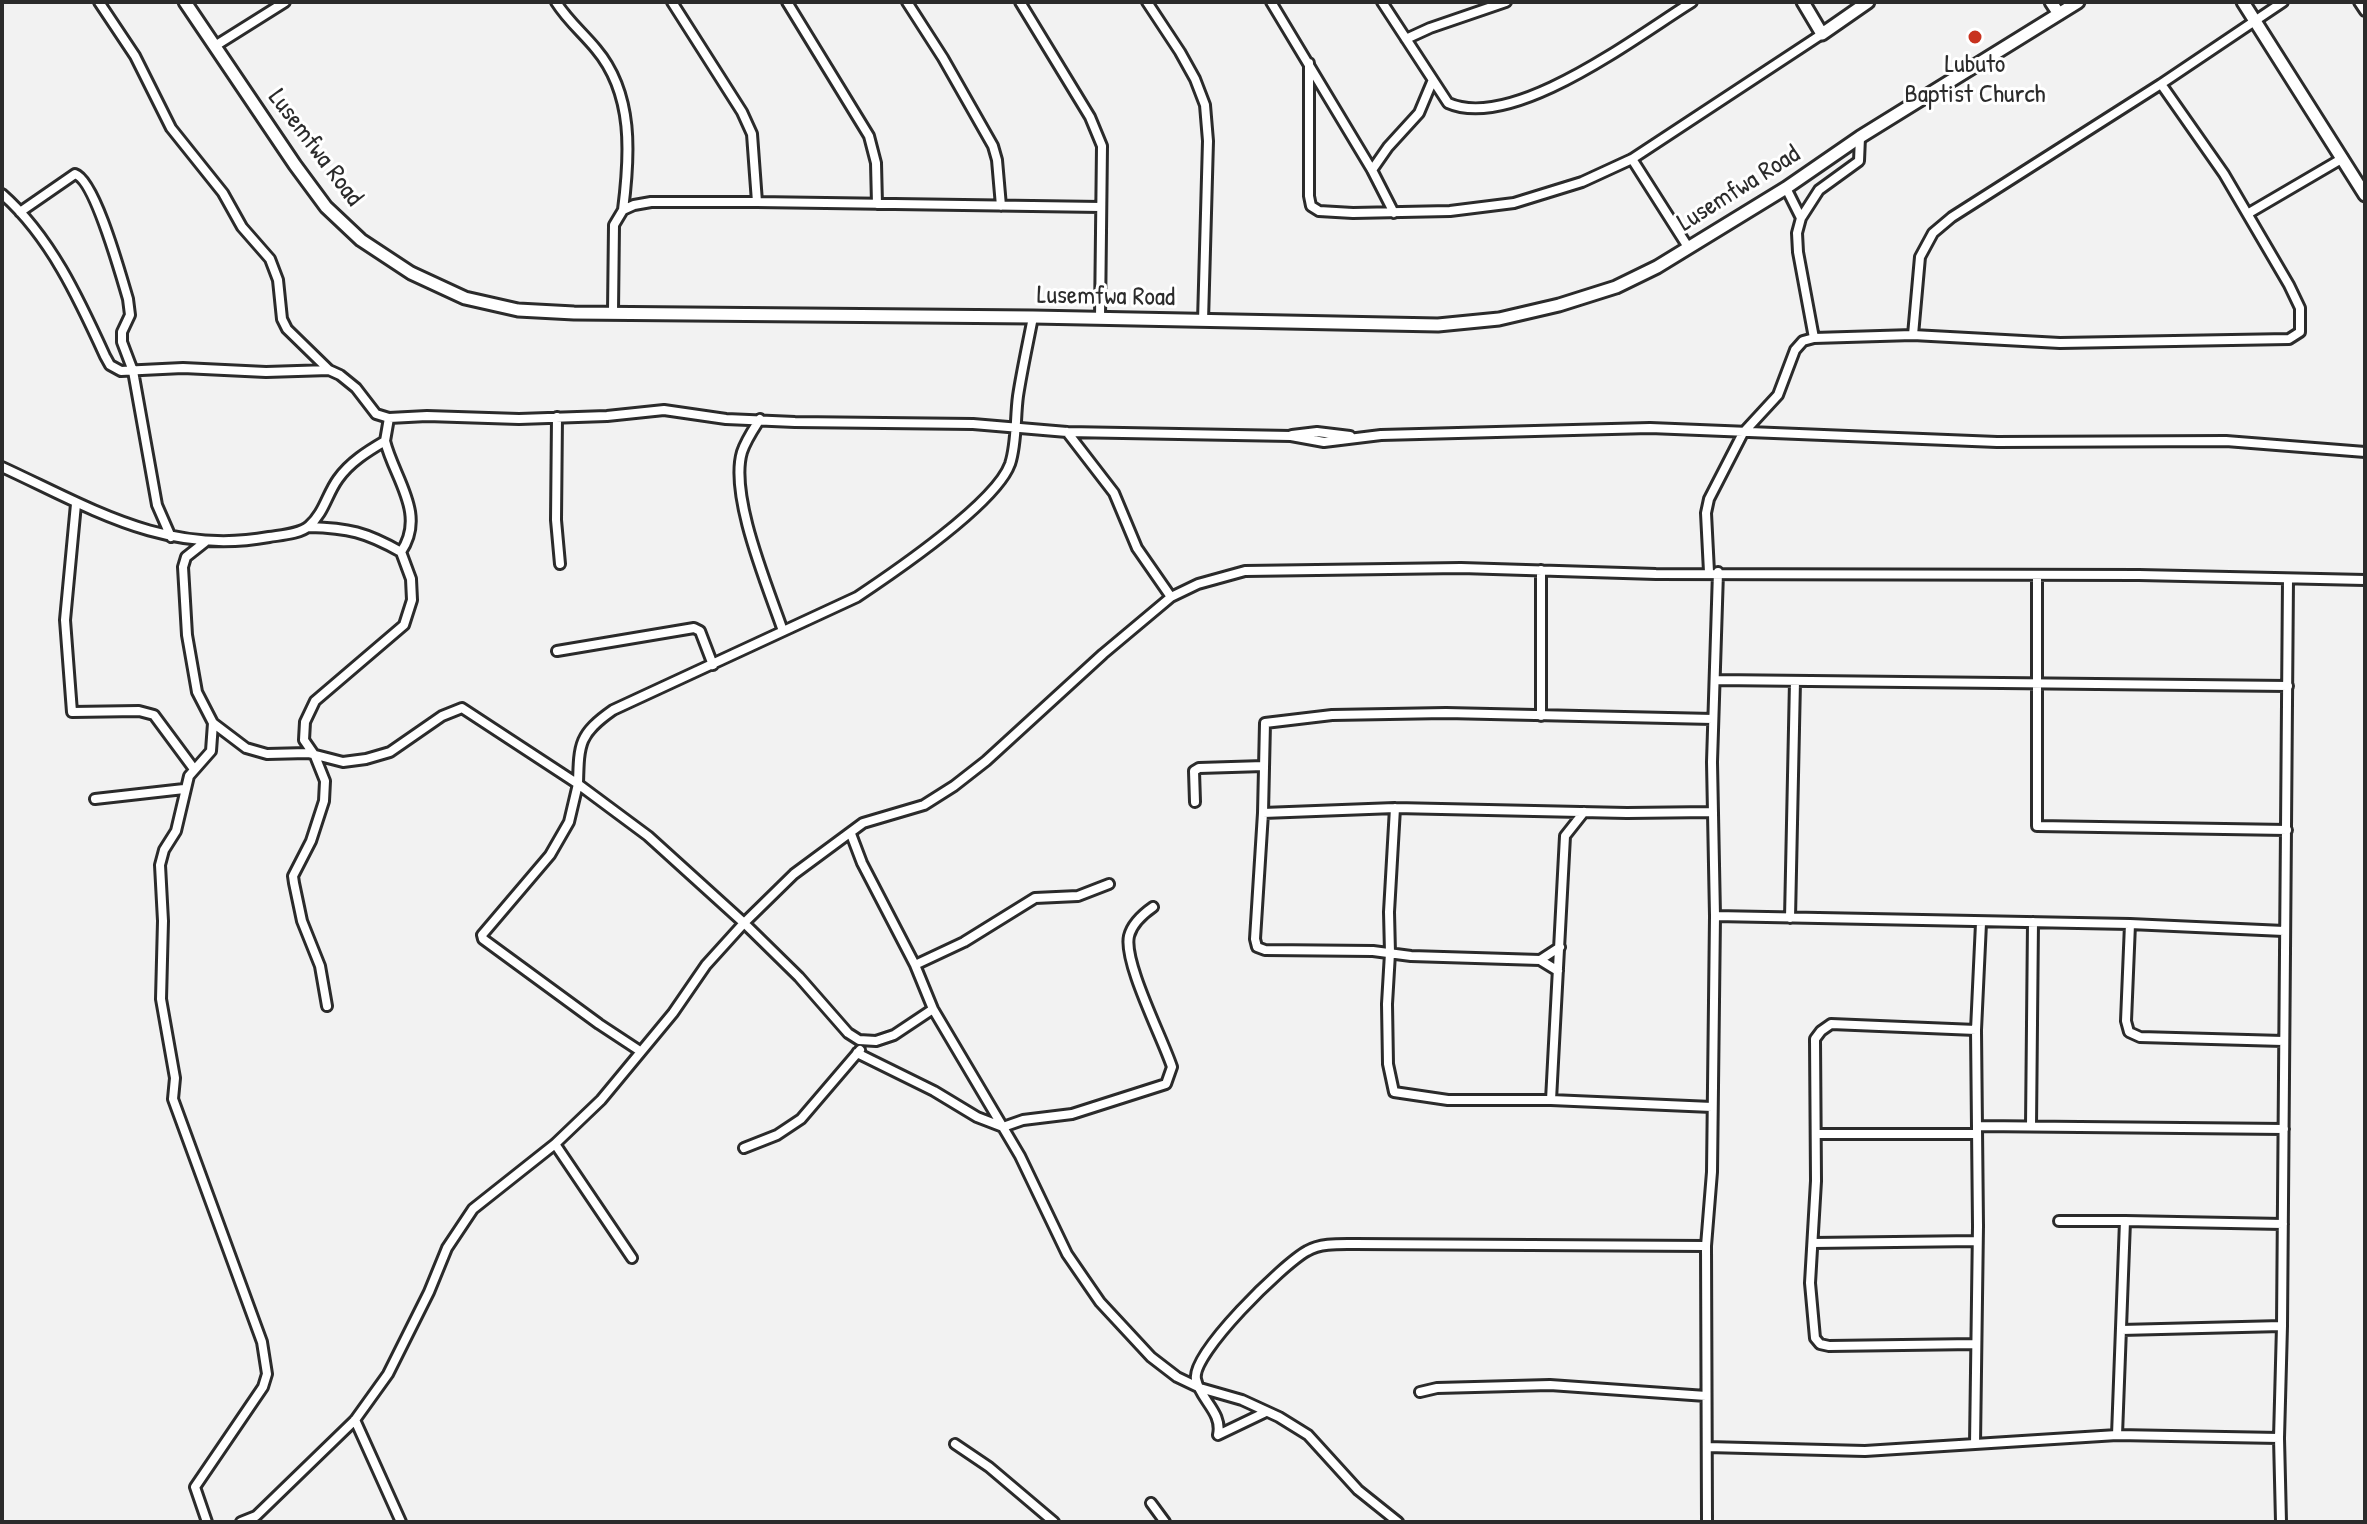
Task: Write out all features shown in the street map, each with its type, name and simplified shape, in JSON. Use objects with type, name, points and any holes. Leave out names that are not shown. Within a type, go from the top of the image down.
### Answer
[{"type":"street","points":[[99,2],[135,56],[171,128],[223,193],[242,227],[270,259],[278,280],[282,319],[287,329],[329,370],[356,388],[376,414],[389,418],[519,419],[607,416],[664,410],[726,419],[973,424],[1067,432],[1291,436],[1324,442],[1355,436],[1650,428],[1997,442],[2226,441],[2365,452]]},
{"type":"street","name":"Lusemfwa Road","points":[[185,2],[326,207],[361,240],[411,273],[465,298],[518,310],[1438,325],[1499,319],[1559,305],[1616,287],[1657,267],[2078,2]]},
{"type":"street","points":[[215,46],[285,2]]},
{"type":"street","points":[[556,2],[571,25],[597,49],[623,99],[628,140],[627,179],[623,210],[614,225],[613,311]]},
{"type":"street","points":[[672,2],[742,112],[752,134],[757,202]]},
{"type":"street","points":[[787,2],[869,136],[876,163],[877,204]]},
{"type":"street","points":[[907,2],[993,146],[1001,206]]},
{"type":"street","points":[[1020,2],[1098,134],[1104,161],[1100,318]]},
{"type":"street","points":[[1147,2],[1188,65],[1205,105],[1208,141],[1203,321]]},
{"type":"street","points":[[1271,2],[1372,170],[1394,213]]},
{"type":"street","points":[[1382,2],[1448,103],[1480,110],[1548,91],[1692,2]]},
{"type":"street","points":[[1406,39],[1506,2]]},
{"type":"street","points":[[1803,2],[1822,34]]},
{"type":"street","points":[[1309,63],[1311,206],[1330,212],[1464,210],[1514,203],[1582,182],[1632,159],[1868,2]]},
{"type":"street","points":[[2051,2],[2059,14]]},
{"type":"street","points":[[2243,2],[2365,195]]},
{"type":"street","points":[[1913,335],[1918,266],[1925,243],[1933,233],[1952,217],[2283,2]]},
{"type":"street","points":[[2359,2],[2365,11]]},
{"type":"street","points":[[1372,170],[1419,113],[1432,82]]},
{"type":"street","points":[[1707,1522],[1706,1246],[1712,1172],[1715,916],[1712,812],[1714,572],[1706,513],[1709,499],[1743,433],[1778,395],[1795,350],[1803,341],[1913,335],[2060,343],[2289,339],[2300,332],[2300,308],[2249,213],[2161,84]]},
{"type":"street","points":[[1814,338],[1797,233],[1801,218],[1819,190],[1859,161],[1860,137]]},
{"type":"street","points":[[2249,213],[2343,158]]},
{"type":"street","points":[[1632,159],[1688,247]]},
{"type":"street","points":[[20,212],[68,177],[75,174],[84,179],[102,218],[128,299],[130,315],[122,332],[122,342],[133,371],[157,505],[171,537]]},
{"type":"street","points":[[1786,188],[1801,218]]},
{"type":"street","points":[[2,194],[20,212],[53,257],[110,365],[121,371],[183,368],[266,372],[329,370]]},
{"type":"street","points":[[623,210],[651,202],[1101,207]]},
{"type":"street","points":[[640,1051],[483,939],[482,935],[550,855],[569,822],[578,784],[582,739],[591,725],[647,692],[713,665],[857,597],[900,568],[987,497],[1011,462],[1033,317]]},
{"type":"street","points":[[557,417],[556,520],[560,564]]},
{"type":"street","points":[[389,418],[385,441],[390,461],[408,492],[411,515],[401,552]]},
{"type":"street","points":[[760,419],[742,452],[741,481],[754,551],[783,631]]},
{"type":"street","points":[[1067,432],[1114,493],[1137,548],[1171,597]]},
{"type":"street","points":[[309,527],[326,504],[337,480],[365,453],[385,441]]},
{"type":"street","points":[[2,467],[76,504],[139,529],[171,537],[205,542],[258,539],[309,527],[338,528],[371,535],[401,552],[411,579],[412,600],[404,625],[315,701],[305,722],[304,740],[315,756],[325,781],[324,801],[311,841],[293,876],[302,921],[320,966],[327,1006]]},
{"type":"street","points":[[76,504],[65,620],[72,712],[139,711],[154,715],[194,769]]},
{"type":"street","points":[[205,542],[186,557],[183,567],[182,585],[192,673],[201,702],[213,723],[246,748],[258,752],[301,752],[343,762],[390,752],[442,716],[462,708],[578,784],[648,836],[799,977],[848,1033],[867,1041],[894,1035],[933,1009]]},
{"type":"street","points":[[241,1522],[256,1516],[355,1420],[388,1374],[447,1248],[473,1209],[555,1144],[601,1100],[673,1013],[706,965],[744,923],[794,874],[863,823],[924,805],[954,786],[1171,597],[1198,584],[1245,571],[1277,568],[1643,574],[2139,575],[2365,580]]},
{"type":"street","points":[[1541,570],[1541,716]]},
{"type":"street","points":[[2037,577],[2037,826],[2287,830]]},
{"type":"street","points":[[2281,1522],[2279,1438],[2288,579]]},
{"type":"street","points":[[557,651],[694,628],[700,631],[713,665]]},
{"type":"street","points":[[1715,680],[2288,686]]},
{"type":"street","points":[[1790,918],[1795,681]]},
{"type":"street","points":[[1558,971],[1540,960],[1411,956],[1373,951],[1265,950],[1257,947],[1264,727],[1268,721],[1332,715],[1446,713],[1713,719]]},
{"type":"street","points":[[207,1522],[195,1487],[263,1387],[267,1374],[262,1342],[173,1099],[175,1078],[161,999],[163,921],[160,865],[164,850],[176,831],[184,789],[194,769],[211,751],[213,723]]},
{"type":"street","points":[[1195,802],[1194,771],[1199,768],[1264,766]]},
{"type":"street","points":[[95,799],[184,789]]},
{"type":"street","points":[[1263,813],[1395,808],[1712,812]]},
{"type":"street","points":[[1395,808],[1387,1039],[1394,1092],[1448,1100],[1551,1100],[1712,1107]]},
{"type":"street","points":[[1551,1100],[1565,836],[1584,812]]},
{"type":"street","points":[[851,834],[933,1009],[1020,1156],[1067,1254],[1100,1302],[1157,1363],[1200,1388],[1242,1400],[1308,1435],[1358,1490],[1398,1522]]},
{"type":"street","points":[[915,965],[964,942],[1035,898],[1078,896],[1109,884]]},
{"type":"street","points":[[857,1053],[934,1091],[977,1117],[1003,1127],[1023,1120],[1072,1114],[1166,1084],[1172,1067],[1131,958],[1128,938],[1135,925],[1153,907]]},
{"type":"street","points":[[1715,916],[2130,924],[2284,931]]},
{"type":"street","points":[[2031,1126],[2033,922]]},
{"type":"street","points":[[1975,1444],[1976,1030],[1981,923]]},
{"type":"street","points":[[2130,924],[2126,1021],[2129,1032],[2140,1037],[2283,1041]]},
{"type":"street","points":[[1540,960],[1560,947]]},
{"type":"street","points":[[1976,1030],[1831,1024],[1815,1039],[1817,1134],[1810,1283],[1812,1329],[1820,1344],[1976,1344]]},
{"type":"street","points":[[744,1148],[777,1135],[801,1119],[867,1041]]},
{"type":"street","points":[[1817,1134],[2031,1126],[2284,1129]]},
{"type":"street","points":[[555,1144],[632,1258]]},
{"type":"street","points":[[2059,1221],[2283,1224]]},
{"type":"street","points":[[2117,1435],[2125,1221]]},
{"type":"street","points":[[1813,1243],[1977,1241]]},
{"type":"street","points":[[1266,1412],[1218,1435],[1216,1416],[1195,1378],[1197,1367],[1260,1289],[1310,1249],[1355,1244],[1706,1246]]},
{"type":"street","points":[[2121,1330],[2282,1326]]},
{"type":"street","points":[[1420,1392],[1437,1388],[1550,1385],[1706,1396]]},
{"type":"street","points":[[355,1420],[401,1522]]},
{"type":"street","points":[[1707,1447],[1865,1451],[2117,1435],[2279,1438]]},
{"type":"street","points":[[955,1444],[989,1467],[1054,1522]]},
{"type":"street","points":[[1151,1503],[1165,1522]]},
{"type":"place","name":"Lubuto Baptist Church","points":[[1975,37]]}]
